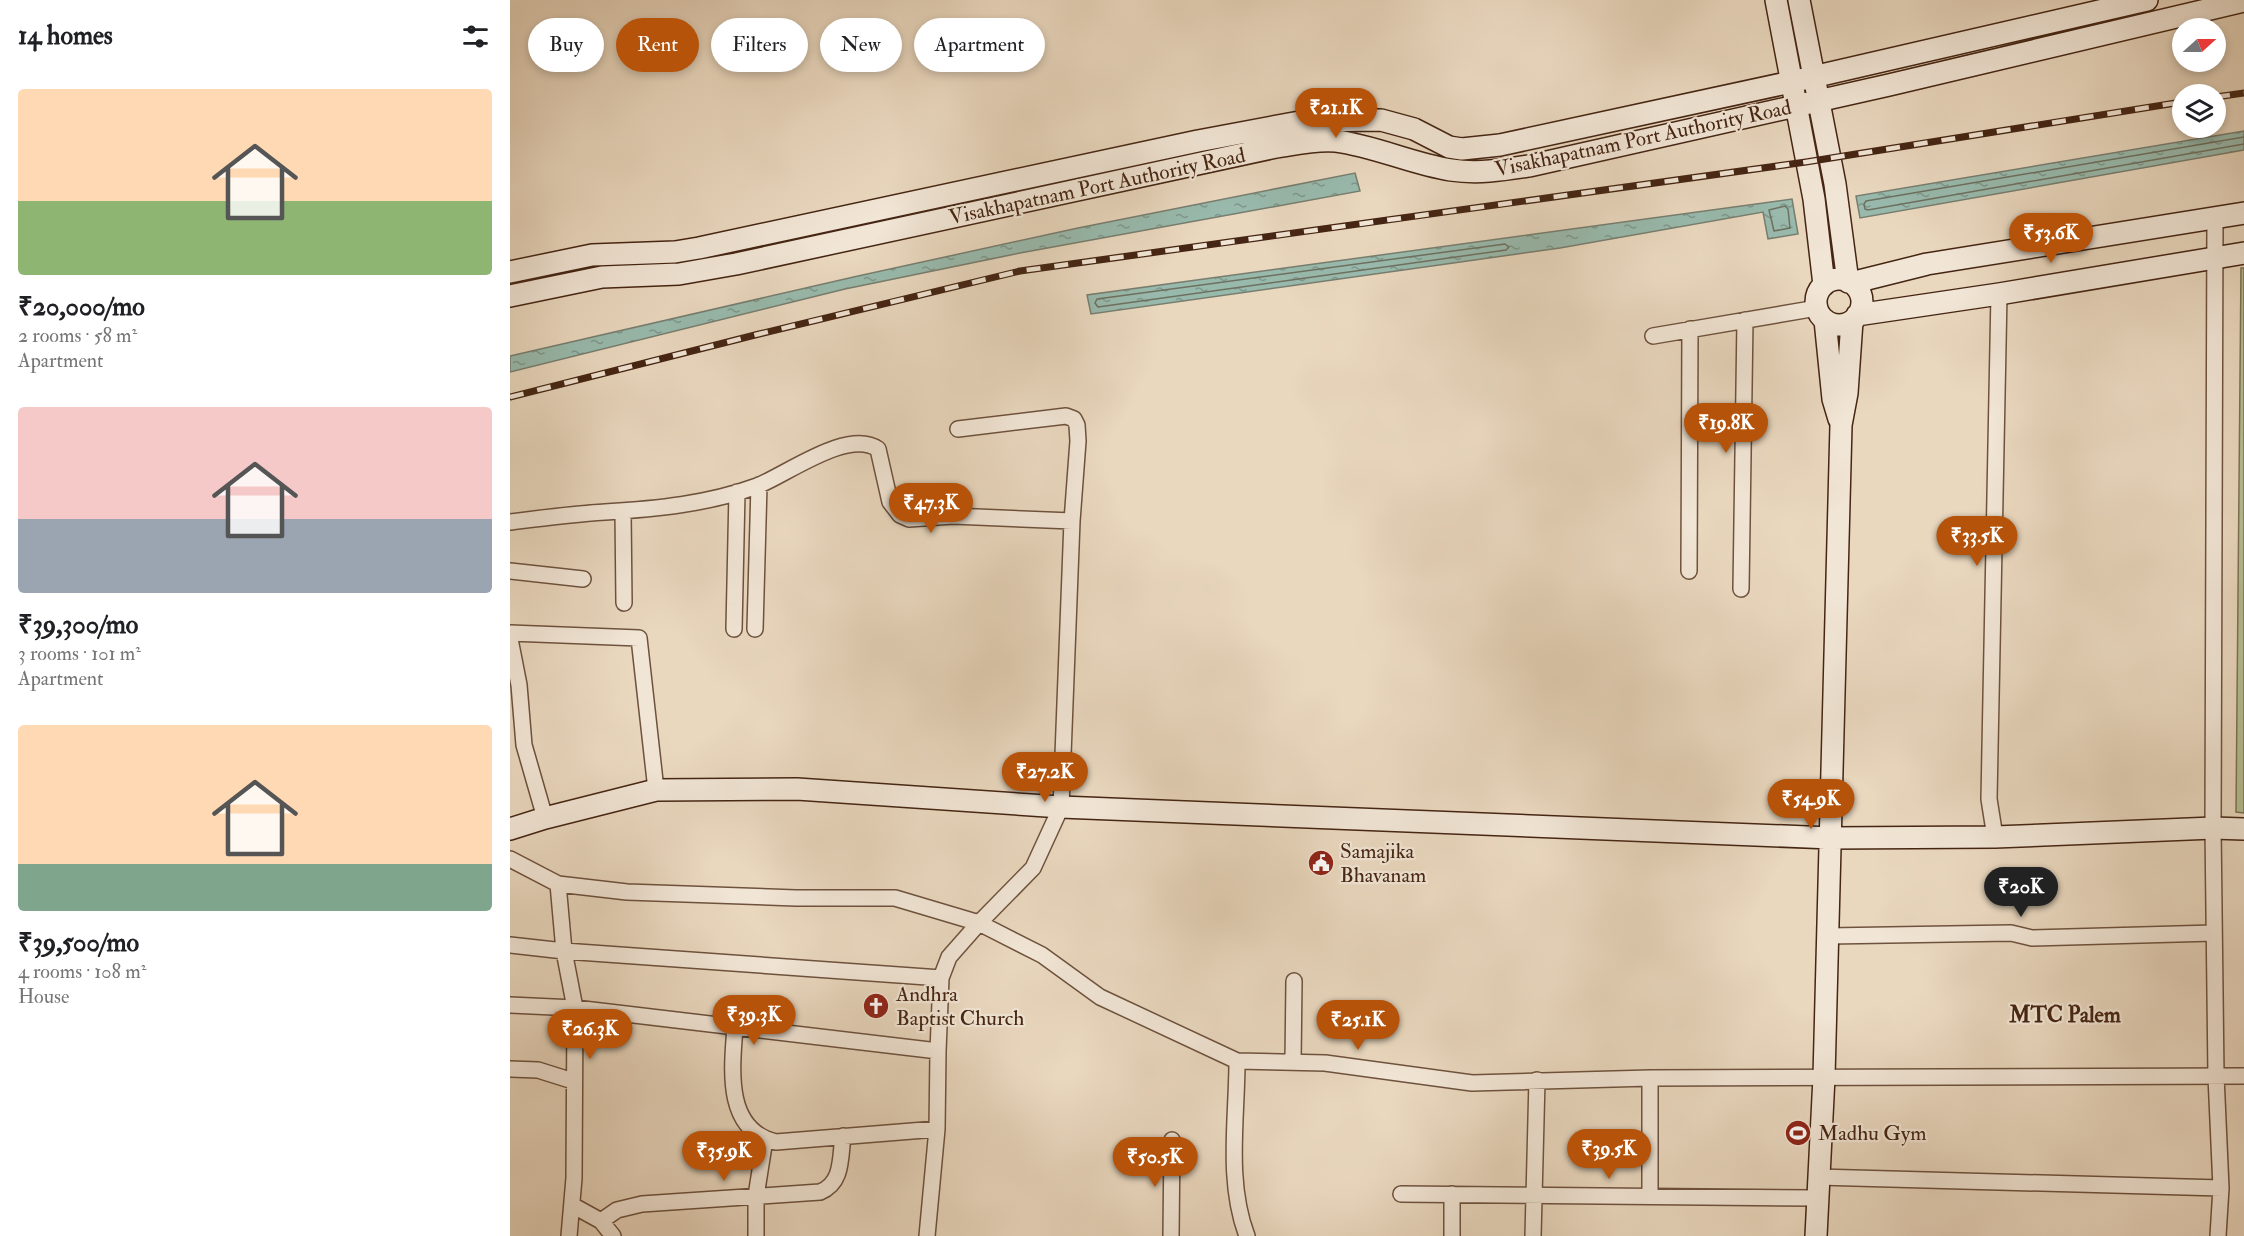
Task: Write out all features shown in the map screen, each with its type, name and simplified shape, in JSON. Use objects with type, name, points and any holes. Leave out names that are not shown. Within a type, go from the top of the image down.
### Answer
[{"type":"main road","points":[[1776,0],[1815,206],[1824,285]]},
{"type":"main road","points":[[1798,0],[1843,231],[1850,283]]},
{"type":"main road","name":"Visakhapatnam Port Authority Road","points":[[510,272],[592,255],[675,252],[699,248],[1286,124],[1323,120],[1381,120],[1414,129],[1449,147],[1478,148],[1577,129],[1791,82],[2147,0]]},
{"type":"main road","name":"Visakhapatnam Port Authority Road","points":[[510,296],[602,277],[679,274],[730,265],[1296,144],[1336,141],[1426,166],[1453,171],[1499,171],[1529,166],[2244,1]]},
{"type":"main road","points":[[1850,283],[1927,264],[2244,213]]},
{"type":"main road","points":[[1821,314],[1839,325],[1855,318],[2244,253]]},
{"type":"main road","points":[[1816,1236],[1816,1198],[1824,1077],[1841,425],[1855,318],[1861,301],[1856,288],[1850,283],[1836,279],[1824,285],[1818,292],[1833,399],[1841,425]]},
{"type":"main road","points":[[510,829],[656,790],[797,789],[1061,807],[1831,838],[1995,837],[2213,828],[2244,829]]},
{"type":"street","points":[[2215,218],[2213,828],[2216,1076],[2221,1188],[2218,1236]]},
{"type":"street","points":[[1995,837],[1989,799],[1999,294]]},
{"type":"street","points":[[1653,336],[1745,320],[1821,314]]},
{"type":"street","points":[[1741,589],[1745,320]]},
{"type":"street","points":[[1689,571],[1690,329]]},
{"type":"street","points":[[927,1236],[937,1129],[942,978],[949,957],[1033,868],[1061,807],[1072,521],[1078,441],[1077,425],[1074,419],[1066,416],[958,429]]},
{"type":"street","points":[[510,522],[646,510],[712,499],[759,485],[838,447],[863,443],[873,445],[878,449],[890,502],[900,515],[909,519],[953,516],[1072,521]]},
{"type":"street","points":[[755,629],[759,485]]},
{"type":"street","points":[[734,628],[737,492]]},
{"type":"street","points":[[623,512],[624,603]]},
{"type":"street","points":[[510,571],[583,579]]},
{"type":"street","points":[[510,633],[639,638],[656,790]]},
{"type":"street","points":[[510,639],[515,686],[517,746],[545,818]]},
{"type":"street","points":[[510,859],[558,884],[649,893],[796,898],[895,897],[979,923],[1042,955],[1100,997],[1236,1061],[1325,1063],[1472,1083],[1650,1078],[2244,1076]]},
{"type":"street","points":[[558,884],[564,951],[575,1008],[574,1178],[569,1236]]},
{"type":"street","points":[[1828,936],[2011,933],[2032,938],[2214,933]]},
{"type":"street","points":[[510,945],[564,951],[942,978]]},
{"type":"street","points":[[1293,1062],[1294,981]]},
{"type":"street","points":[[510,1005],[575,1008],[938,1051]]},
{"type":"street","points":[[735,1027],[732,1071],[740,1113],[754,1133],[765,1139],[776,1142],[937,1129]]},
{"type":"street","points":[[1236,1061],[1234,1175],[1241,1220],[1246,1236]]},
{"type":"street","points":[[510,1069],[538,1070],[573,1081]]},
{"type":"street","points":[[1650,1078],[1650,1196]]},
{"type":"street","points":[[1533,1236],[1537,1080]]},
{"type":"street","points":[[601,1221],[617,1210],[642,1204],[820,1192],[829,1188],[838,1176],[843,1136]]},
{"type":"street","points":[[756,1236],[756,1196],[765,1139]]},
{"type":"street","points":[[1171,1236],[1172,1140]]},
{"type":"street","points":[[1818,1177],[2221,1188]]},
{"type":"street","points":[[1401,1194],[1816,1198]]},
{"type":"street","points":[[1452,1194],[1452,1236]]},
{"type":"street","points":[[572,1204],[601,1221],[612,1236]]},
{"type":"shaded area","points":[[2241,268],[2244,268],[2244,813],[2236,812]]},
{"type":"water","points":[[2244,131],[2244,150],[1860,218],[1856,196],[2202,138],[2226,138],[2226,134]]},
{"type":"water","points":[[1355,173],[1360,191],[1020,253],[845,289],[510,372],[510,356],[1078,228]]},
{"type":"water","points":[[1792,199],[1798,234],[1768,239],[1763,212],[1560,248],[1091,314],[1087,295]]},
{"type":"railway","points":[[2226,96],[2244,93]]},
{"type":"railway","points":[[510,397],[1020,271],[1806,162],[2172,104]]},
{"type":"place","name":"Samajika Bhavanam","points":[[1321,863]]},
{"type":"place","name":"Andhra Baptist Church","points":[[876,1006]]},
{"type":"place","name":"Madhu Gym","points":[[1798,1133]]},
{"type":"district","name":"MTC Palem","points":[[2065,1014]]}]
